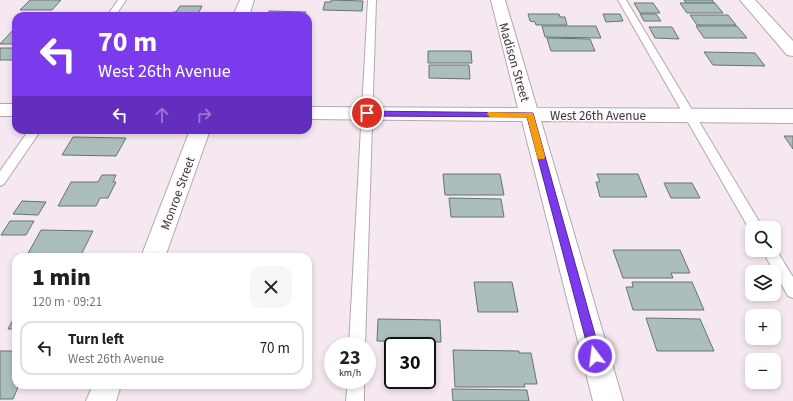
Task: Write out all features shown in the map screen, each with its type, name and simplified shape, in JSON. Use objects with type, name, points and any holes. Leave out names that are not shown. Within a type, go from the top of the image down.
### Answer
[{"type":"street","points":[[242,12],[247,0]]},
{"type":"street","name":"Madison Street","points":[[498,0],[608,401]]},
{"type":"street","points":[[747,0],[793,51]]},
{"type":"street","points":[[0,110],[12,110]]},
{"type":"street","name":"West 26th Avenue","points":[[312,113],[793,116]]},
{"type":"street","name":"Monroe Street","points":[[155,253],[199,134]]},
{"type":"street","points":[[101,401],[106,389]]},
{"type":"lane","points":[[114,12],[122,0]]},
{"type":"lane","points":[[357,337],[372,0]]},
{"type":"lane","points":[[622,0],[752,221]]},
{"type":"lane","points":[[0,181],[32,134]]},
{"type":"lane","points":[[773,257],[793,291]]},
{"type":"lane","points":[[355,401],[356,389]]},
{"type":"building","points":[[30,0],[61,0],[52,10],[20,10]]},
{"type":"building","points":[[331,0],[363,1],[362,11],[323,10],[325,2],[331,2]]},
{"type":"building","points":[[684,0],[712,0],[714,3],[686,3]]},
{"type":"building","points":[[634,3],[653,3],[660,13],[640,13]]},
{"type":"building","points":[[680,3],[715,3],[723,13],[687,13]]},
{"type":"building","points":[[180,6],[202,6],[199,12],[176,12]]},
{"type":"building","points":[[269,11],[306,12],[269,12]]},
{"type":"building","points":[[528,14],[559,14],[560,17],[565,17],[567,25],[536,25],[535,22],[530,21]]},
{"type":"building","points":[[603,14],[620,14],[623,21],[606,22]]},
{"type":"building","points":[[640,14],[656,14],[661,21],[644,21]]},
{"type":"building","points":[[690,15],[728,15],[736,25],[697,25]]},
{"type":"building","points":[[542,26],[596,26],[601,38],[545,37]]},
{"type":"building","points":[[696,26],[737,26],[747,38],[704,38]]},
{"type":"building","points":[[649,27],[672,27],[679,39],[655,38]]},
{"type":"building","points":[[12,31],[12,44],[0,44]]},
{"type":"building","points":[[547,38],[590,39],[595,51],[551,51]]},
{"type":"building","points":[[0,48],[12,48],[12,60],[0,60]]},
{"type":"building","points":[[428,51],[471,51],[472,63],[428,63]]},
{"type":"building","points":[[704,52],[755,53],[765,66],[713,65]]},
{"type":"building","points":[[429,65],[469,65],[470,79],[429,78]]},
{"type":"building","points":[[784,136],[793,136],[793,149]]},
{"type":"building","points":[[73,137],[126,138],[116,156],[62,155]]},
{"type":"building","points":[[443,174],[500,174],[504,195],[445,195]]},
{"type":"building","points":[[597,174],[638,174],[647,197],[600,197],[596,182],[600,182]]},
{"type":"building","points":[[102,175],[116,175],[113,182],[116,182],[108,198],[100,198],[96,206],[58,206],[71,182],[98,182]]},
{"type":"building","points":[[664,183],[692,183],[700,198],[671,198]]},
{"type":"building","points":[[449,198],[501,199],[504,217],[451,217]]},
{"type":"building","points":[[22,201],[46,202],[38,215],[13,214]]},
{"type":"building","points":[[10,221],[34,221],[26,235],[1,235]]},
{"type":"building","points":[[41,230],[93,231],[82,253],[28,253]]},
{"type":"building","points":[[613,250],[680,250],[690,273],[671,273],[673,278],[623,278]]},
{"type":"building","points":[[474,282],[512,282],[518,312],[478,312]]},
{"type":"building","points":[[632,282],[692,282],[704,310],[633,310],[626,287],[633,287]]},
{"type":"building","points":[[646,318],[700,319],[714,351],[657,351]]},
{"type":"building","points":[[378,319],[440,320],[441,342],[436,342],[436,337],[384,337],[384,341],[377,341]]},
{"type":"building","points":[[12,322],[12,329],[8,329]]},
{"type":"building","points":[[453,350],[519,351],[519,353],[531,353],[537,384],[524,384],[525,387],[455,387]]},
{"type":"building","points":[[0,351],[12,351],[12,389],[17,389],[13,399],[0,399]]},
{"type":"building","points":[[452,389],[527,390],[529,401],[453,401]]},
{"type":"slow traffic","points":[[490,114],[530,114],[541,156]]},
{"type":"route","points":[[367,113],[530,114],[595,356]]}]
